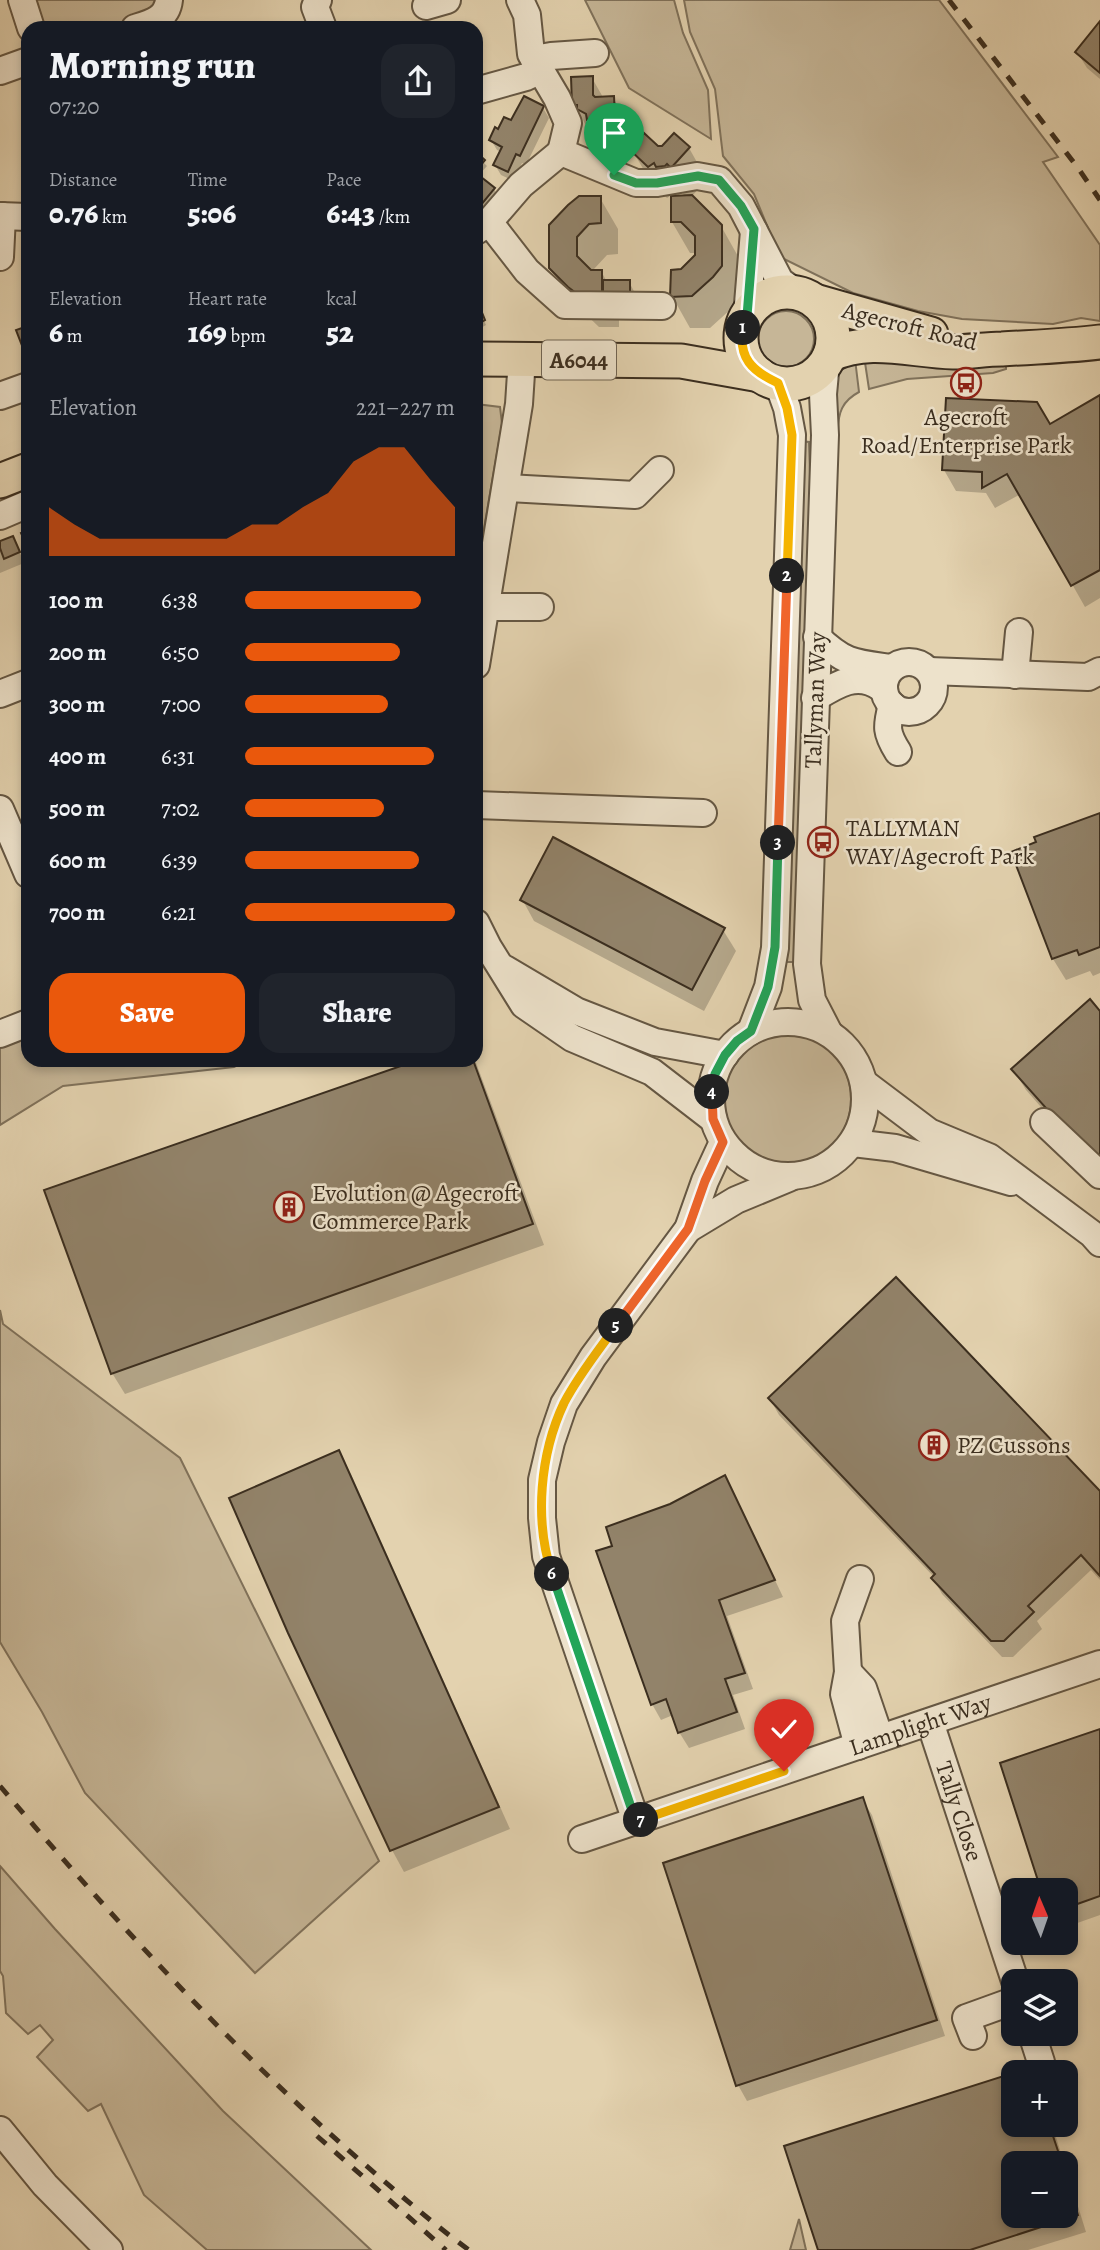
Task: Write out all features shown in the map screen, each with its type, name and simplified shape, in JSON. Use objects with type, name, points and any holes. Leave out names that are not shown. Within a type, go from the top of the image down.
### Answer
[{"type":"main road","points":[[787,292],[806,297],[825,312],[831,326],[833,340],[828,358],[817,373],[805,380],[792,383],[769,379],[752,368],[742,348],[745,321],[760,301],[768,296],[787,292]]},
{"type":"main road","name":"Agecroft Road","points":[[806,297],[927,333],[1005,348]]},
{"type":"main road","name":"A6044","points":[[681,361],[726,339],[745,321]]},
{"type":"main road","name":"Agecroft Road","points":[[828,358],[844,348],[858,346],[892,345],[953,352],[1060,347],[1100,342]]},
{"type":"main road","name":"A6044","points":[[483,359],[681,361],[769,379]]},
{"type":"main road","points":[[0,481],[21,473]]},
{"type":"street","points":[[22,0],[29,21]]},
{"type":"street","points":[[152,21],[162,17],[169,6],[169,0]]},
{"type":"street","points":[[317,0],[315,8],[320,21]]},
{"type":"street","points":[[520,0],[527,15],[531,54],[557,98],[568,124],[561,152],[522,185],[483,227],[565,305],[662,306]]},
{"type":"street","points":[[483,89],[526,77],[551,55],[595,53]]},
{"type":"street","points":[[0,71],[21,64]]},
{"type":"street","points":[[561,152],[636,183],[657,183],[698,176],[719,180],[741,206],[780,281],[806,297]]},
{"type":"street","points":[[0,257],[10,216]]},
{"type":"street","points":[[745,321],[754,229]]},
{"type":"street","points":[[483,614],[520,404],[522,358]]},
{"type":"street","name":"Tallyman Way","points":[[828,358],[823,394],[825,435],[807,976],[816,1012],[829,1033]]},
{"type":"street","name":"Tallyman Way","points":[[751,1031],[768,987],[775,947],[792,435],[787,408],[769,379]]},
{"type":"street","points":[[0,396],[21,388]]},
{"type":"street","points":[[507,488],[635,495],[660,470]]},
{"type":"street","points":[[0,516],[21,507]]},
{"type":"street","points":[[484,607],[540,607]]},
{"type":"street","points":[[1015,675],[1019,632]]},
{"type":"street","points":[[817,637],[835,655],[889,688],[899,710],[916,712],[930,702],[935,686],[929,671]]},
{"type":"street","points":[[898,752],[888,737],[887,723],[889,688],[899,664],[915,662],[929,671],[1015,675],[1088,677],[1100,671]]},
{"type":"street","points":[[815,698],[840,683],[856,679],[889,688]]},
{"type":"street","points":[[0,694],[21,686]]},
{"type":"street","points":[[483,805],[703,813]]},
{"type":"street","points":[[0,809],[18,856]]},
{"type":"street","points":[[483,936],[524,1004],[572,1038],[652,1072],[718,1130],[741,1161],[764,1173],[790,1177]]},
{"type":"street","points":[[500,966],[576,1011],[621,1029],[655,1042],[725,1055]]},
{"type":"street","points":[[636,1822],[546,1556],[541,1518],[542,1480],[551,1442],[564,1404],[593,1357],[688,1229],[705,1181],[718,1130],[711,1096],[715,1074],[725,1055],[737,1041],[751,1031],[770,1024],[790,1022],[810,1025],[829,1033],[845,1046],[857,1063],[864,1083],[866,1103],[862,1124],[853,1143],[836,1161],[814,1172],[790,1177],[736,1200],[688,1229]]},
{"type":"street","points":[[0,1034],[21,1026]]},
{"type":"street","points":[[864,1083],[929,1132],[989,1157],[1097,1234]]},
{"type":"street","points":[[1044,1122],[1100,1175]]},
{"type":"street","points":[[853,1143],[895,1148],[1032,1188]]},
{"type":"street","points":[[860,1578],[845,1621],[848,1672],[844,1694],[869,1742]]},
{"type":"street","name":"Lamplight Way","points":[[582,1839],[1100,1664]]},
{"type":"street","name":"Tally Close","points":[[930,1721],[1010,1969]]},
{"type":"street","points":[[973,2036],[966,2018],[1001,2005]]},
{"type":"street","points":[[0,2130],[45,2185],[109,2250]]},
{"type":"shaded area","points":[[26,0],[165,0],[134,21],[33,21]]},
{"type":"shaded area","points":[[585,0],[674,0],[683,33],[708,90],[711,139],[629,88]]},
{"type":"shaded area","points":[[684,0],[939,0],[1058,157],[1043,162],[1100,245],[1100,321],[1081,318],[1053,324],[962,319],[918,311],[853,293],[780,257],[754,194],[723,156],[715,89],[690,32]]},
{"type":"shaded area","points":[[781,311],[791,311],[806,319],[812,328],[812,350],[806,359],[791,367],[781,367],[763,355],[758,344],[758,334],[770,316]]},
{"type":"shaded area","points":[[864,356],[1006,364],[1006,369],[993,373],[907,379],[869,389]]},
{"type":"shaded area","points":[[855,359],[859,392],[842,408],[838,431],[834,378]]},
{"type":"shaded area","points":[[483,405],[500,407],[502,424],[483,534]]},
{"type":"shaded area","points":[[800,441],[809,442],[811,503],[797,962],[784,962]]},
{"type":"shaded area","points":[[785,1033],[810,1038],[832,1052],[846,1074],[851,1099],[846,1124],[832,1146],[810,1160],[785,1165],[760,1160],[738,1146],[724,1124],[719,1099],[724,1074],[738,1052],[760,1038]]},
{"type":"shaded area","points":[[21,1034],[21,1067],[234,1067],[63,1086],[0,1125],[0,1042]]},
{"type":"shaded area","points":[[0,1310],[3,1324],[180,1458],[379,1861],[255,1973],[85,1793],[42,1712],[0,1642]]},
{"type":"shaded area","points":[[0,1866],[223,2111],[371,2250],[207,2250],[144,2195],[101,2104],[88,2111],[37,2057],[53,2040],[40,2025],[28,2034],[6,2013],[3,1976],[0,1971]]},
{"type":"shaded area","points":[[799,2219],[806,2250],[790,2250]]},
{"type":"building","points":[[1100,21],[1100,73],[1075,52]]},
{"type":"building","points":[[593,76],[595,97],[614,96],[615,118],[587,120],[586,114],[577,109],[577,105],[572,105],[571,77]]},
{"type":"building","points":[[524,96],[544,106],[520,156],[516,154],[508,172],[493,165],[502,147],[489,140],[504,117],[511,120]]},
{"type":"building","points":[[644,133],[658,146],[662,146],[674,133],[690,147],[671,168],[667,164],[656,167],[654,163],[648,167],[630,150]]},
{"type":"building","points":[[483,179],[495,188],[483,203]]},
{"type":"building","points":[[692,195],[722,225],[722,266],[692,296],[670,297],[671,270],[681,269],[695,255],[695,236],[681,222],[671,222],[671,196]]},
{"type":"building","points":[[579,196],[601,196],[601,223],[589,224],[577,237],[577,256],[591,270],[602,270],[602,296],[580,296],[549,268],[549,225]]},
{"type":"building","points":[[603,280],[630,280],[630,296],[603,296]]},
{"type":"building","points":[[21,328],[21,343],[16,330]]},
{"type":"building","points":[[1100,395],[1100,570],[1071,586],[1007,474],[982,488],[982,472],[942,470],[946,398],[1037,402],[1050,424]]},
{"type":"building","points":[[13,536],[20,552],[4,559],[0,541]]},
{"type":"building","points":[[1100,813],[1100,947],[1079,955],[1077,950],[1052,959],[1011,852],[1036,842],[1034,837]]},
{"type":"building","points":[[553,837],[725,928],[692,990],[520,900]]},
{"type":"building","points":[[1090,999],[1100,1011],[1100,1161],[1096,1164],[1011,1069]]},
{"type":"building","name":"Evolution @ Agecroft Commerce Park","points":[[398,1067],[476,1067],[533,1224],[111,1374],[44,1190]]},
{"type":"building","name":"PZ Cussons","points":[[896,1277],[1100,1491],[1100,1576],[1081,1555],[1028,1606],[1034,1612],[1004,1641],[991,1641],[931,1578],[935,1574],[768,1398]]},
{"type":"building","points":[[339,1450],[499,1807],[390,1851],[288,1633],[229,1498]]},
{"type":"building","points":[[725,1475],[775,1580],[719,1600],[745,1673],[725,1679],[737,1712],[678,1733],[666,1699],[651,1705],[596,1551],[612,1546],[606,1527],[670,1504]]},
{"type":"building","points":[[1100,1729],[1100,1896],[1078,1904],[1078,1878],[1037,1878],[1000,1763]]},
{"type":"building","points":[[863,1797],[937,2020],[736,2086],[663,1863]]},
{"type":"building","points":[[1001,2077],[1001,2137],[1053,2137],[1058,2151],[1001,2151],[1001,2228],[1038,2228],[970,2250],[818,2250],[784,2146]]},
{"type":"railway","points":[[949,0],[1100,200]]},
{"type":"railway","points":[[0,1786],[174,1981],[266,2074],[363,2163],[469,2250]]},
{"type":"railway","points":[[317,2136],[446,2250]]},
{"type":"place","name":"Agecroft Road/Enterprise Park","points":[[966,383]]},
{"type":"place","name":"TALLYMAN WAY/Agecroft Park","points":[[823,842]]},
{"type":"place","name":"Evolution @ Agecroft Commerce Park","points":[[289,1207]]},
{"type":"place","name":"PZ Cussons","points":[[934,1445]]},
{"type":"route","points":[[614,175],[636,183],[657,183],[698,176],[719,180],[741,206],[754,229],[742,348],[752,368],[778,383],[787,408],[792,435],[775,947],[768,987],[751,1031],[737,1041],[725,1055],[715,1074],[711,1096],[713,1119],[723,1142],[705,1181],[688,1229],[593,1357],[564,1404],[542,1480],[541,1518],[546,1556],[559,1598],[636,1822],[784,1771]]}]
